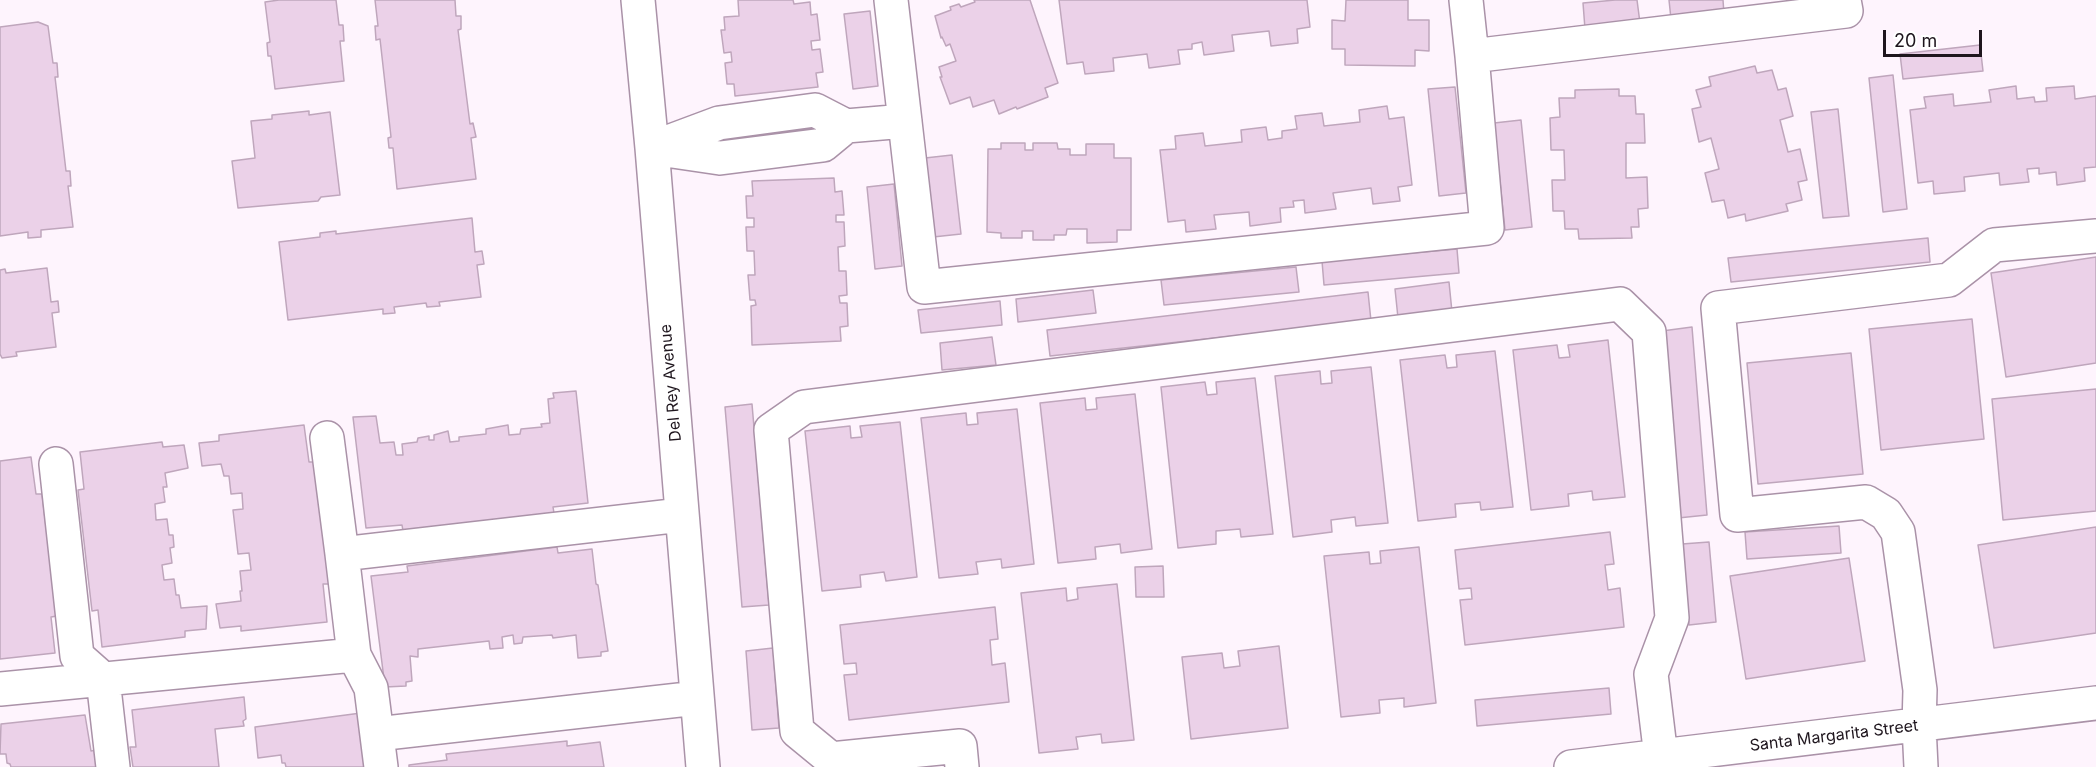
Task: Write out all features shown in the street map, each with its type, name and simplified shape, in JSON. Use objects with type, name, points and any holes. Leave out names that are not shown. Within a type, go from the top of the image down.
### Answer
[{"type":"street","name":"Del Rey Avenue","points":[[638,0],[703,767]]},
{"type":"street","points":[[891,0],[924,287],[1487,228],[1466,0]]},
{"type":"street","points":[[1472,56],[1845,11],[1844,0]]},
{"type":"street","points":[[652,148],[716,123],[815,110],[846,126],[905,121]]},
{"type":"street","points":[[1921,767],[1918,726],[1920,690],[1898,532],[1886,514],[1866,502],[1737,515],[1718,308],[1949,280],[1994,245],[2096,236]]},
{"type":"street","points":[[962,767],[960,746],[831,759],[797,731],[771,430],[779,424],[804,407],[1620,304],[1649,332],[1672,618],[1651,674],[1661,757]]},
{"type":"street","points":[[327,438],[354,655],[371,688],[381,767]]},
{"type":"street","points":[[56,464],[77,656],[103,679],[113,767]]},
{"type":"street","points":[[342,554],[681,515]]},
{"type":"street","points":[[0,689],[354,655]]},
{"type":"street","points":[[377,734],[697,698]]},
{"type":"street","name":"Santa Margarita Street","points":[[1572,767],[2096,703]]},
{"type":"building","points":[[336,0],[339,25],[343,25],[344,41],[340,41],[344,81],[275,89],[271,56],[268,56],[267,43],[270,42],[265,2]]},
{"type":"building","points":[[375,0],[455,0],[456,16],[461,16],[461,29],[458,30],[470,124],[473,123],[476,137],[471,138],[476,179],[397,189],[393,148],[389,148],[388,138],[391,137],[380,39],[376,40],[375,26],[378,26]]},
{"type":"building","points":[[738,0],[793,0],[794,4],[810,2],[811,15],[817,14],[820,40],[811,41],[812,50],[820,49],[823,72],[816,73],[818,87],[735,96],[734,84],[727,84],[725,63],[732,62],[731,52],[724,53],[721,30],[725,30],[724,17],[739,16]]},
{"type":"building","points":[[974,0],[1030,0],[1058,83],[1045,88],[1048,97],[999,114],[994,100],[973,107],[970,97],[950,104],[940,77],[942,77],[939,67],[956,61],[950,44],[946,46],[941,38],[935,16],[951,10],[950,7],[959,4],[961,7],[975,2]]},
{"type":"building","points":[[1059,0],[1307,0],[1310,27],[1297,29],[1298,43],[1271,46],[1269,31],[1232,35],[1234,51],[1204,55],[1202,42],[1192,44],[1192,49],[1178,50],[1180,64],[1149,68],[1147,54],[1113,58],[1114,71],[1085,74],[1083,62],[1067,64]]},
{"type":"building","points":[[1346,0],[1408,0],[1408,20],[1429,20],[1429,51],[1415,50],[1415,66],[1345,65],[1345,49],[1332,49],[1332,20],[1345,21]]},
{"type":"building","points":[[1637,0],[1640,23],[1585,29],[1583,3]]},
{"type":"building","points":[[1669,0],[1723,0],[1724,14],[1671,19]]},
{"type":"building","points":[[870,11],[878,86],[853,89],[844,14]]},
{"type":"building","points":[[38,22],[48,26],[53,63],[57,63],[58,77],[55,77],[66,171],[70,171],[71,186],[68,186],[73,227],[41,230],[41,237],[28,238],[28,232],[0,236],[0,27]]},
{"type":"building","points":[[1980,45],[1983,71],[1903,79],[1900,54]]},
{"type":"building","points":[[1755,66],[1757,73],[1772,70],[1778,90],[1786,88],[1793,116],[1780,120],[1788,152],[1800,149],[1807,180],[1798,182],[1802,200],[1786,204],[1788,211],[1746,221],[1745,214],[1728,218],[1724,200],[1712,202],[1705,173],[1719,169],[1711,138],[1699,142],[1692,109],[1701,107],[1696,90],[1711,86],[1709,77]]},
{"type":"building","points":[[1893,75],[1907,209],[1883,212],[1869,78]]},
{"type":"building","points":[[2016,86],[2017,99],[2034,97],[2035,102],[2047,101],[2046,88],[2074,86],[2075,99],[2096,96],[2096,167],[2084,168],[2085,181],[2057,185],[2056,172],[2039,174],[2039,168],[2027,169],[2029,182],[2000,185],[1999,173],[1964,177],[1965,191],[1934,194],[1933,181],[1918,183],[1910,110],[1926,108],[1924,97],[1953,94],[1954,106],[1991,102],[1989,90]]},
{"type":"building","points":[[1455,87],[1466,193],[1439,196],[1428,89]]},
{"type":"building","points":[[1619,89],[1619,96],[1635,96],[1636,114],[1644,114],[1645,143],[1626,143],[1626,178],[1647,177],[1648,208],[1638,209],[1639,227],[1631,227],[1632,238],[1579,239],[1578,229],[1565,229],[1564,211],[1553,211],[1552,180],[1565,180],[1564,150],[1551,150],[1550,118],[1560,117],[1559,98],[1575,98],[1575,90]]},
{"type":"building","points":[[1387,106],[1389,119],[1404,117],[1412,185],[1398,187],[1400,201],[1373,204],[1371,188],[1333,193],[1336,209],[1305,213],[1304,200],[1293,201],[1294,207],[1280,208],[1281,222],[1250,226],[1249,212],[1214,215],[1216,229],[1186,232],[1185,220],[1168,222],[1160,150],[1176,149],[1175,136],[1203,133],[1205,146],[1242,142],[1241,130],[1266,127],[1268,140],[1282,138],[1282,131],[1297,129],[1295,116],[1322,113],[1324,126],[1360,122],[1359,110]]},
{"type":"building","points":[[1838,109],[1849,216],[1823,218],[1811,112]]},
{"type":"building","points":[[309,111],[309,115],[330,112],[340,195],[321,197],[318,201],[238,208],[232,161],[255,158],[251,121],[272,119],[272,115]]},
{"type":"building","points":[[1521,120],[1532,227],[1505,230],[1494,123]]},
{"type":"building","points":[[1001,143],[1025,143],[1025,150],[1033,150],[1033,143],[1057,143],[1058,149],[1070,149],[1070,155],[1086,155],[1086,144],[1114,144],[1114,158],[1131,158],[1131,230],[1117,230],[1117,242],[1087,243],[1087,229],[1067,229],[1066,235],[1054,235],[1054,240],[1033,240],[1033,231],[1022,231],[1022,238],[1001,238],[1001,233],[987,232],[988,149],[1001,149]]},
{"type":"building","points":[[952,155],[961,234],[933,237],[925,158]]},
{"type":"building","points":[[834,178],[835,192],[842,191],[844,215],[836,215],[836,222],[844,222],[845,246],[838,247],[839,271],[846,271],[847,295],[839,296],[840,303],[847,303],[848,326],[840,327],[841,341],[752,345],[751,306],[756,305],[755,300],[750,300],[748,275],[755,275],[754,251],[747,251],[746,227],[754,227],[754,218],[747,218],[746,196],[753,196],[752,181]]},
{"type":"building","points":[[894,184],[902,266],[875,269],[867,187]]},
{"type":"building","points":[[472,218],[475,252],[482,251],[484,264],[477,265],[481,297],[439,302],[440,306],[427,307],[426,303],[394,307],[395,313],[383,314],[383,309],[288,320],[279,242],[320,237],[320,233],[336,231],[336,234]]},
{"type":"building","points":[[1928,238],[1930,262],[1731,282],[1728,258]]},
{"type":"building","points":[[1457,249],[1459,273],[1324,285],[1322,261]]},
{"type":"building","points":[[2096,257],[2096,363],[2006,377],[1991,273]]},
{"type":"building","points":[[1296,267],[1299,292],[1164,305],[1161,280]]},
{"type":"building","points":[[47,268],[51,302],[58,301],[59,312],[52,313],[56,347],[16,352],[17,356],[2,358],[0,354],[0,270],[5,269],[6,273]]},
{"type":"building","points":[[1449,282],[1452,312],[1398,318],[1395,289]]},
{"type":"building","points":[[1093,290],[1096,313],[1018,322],[1016,299]]},
{"type":"building","points":[[1368,292],[1371,321],[1050,356],[1047,330]]},
{"type":"building","points":[[1000,301],[1002,325],[921,333],[918,310]]},
{"type":"building","points":[[1972,319],[1984,439],[1881,450],[1869,329]]},
{"type":"building","points":[[1692,327],[1707,515],[1678,518],[1662,331]]},
{"type":"building","points":[[992,337],[996,365],[942,370],[940,343]]},
{"type":"building","points":[[1608,340],[1625,497],[1593,500],[1592,491],[1568,494],[1569,506],[1531,510],[1513,350],[1557,345],[1559,358],[1570,357],[1568,345]]},
{"type":"building","points":[[1495,351],[1513,507],[1481,510],[1480,502],[1455,504],[1456,517],[1418,521],[1400,360],[1445,355],[1447,368],[1457,367],[1456,355]]},
{"type":"building","points":[[1851,353],[1863,474],[1758,484],[1747,363]]},
{"type":"building","points":[[1371,367],[1388,523],[1356,526],[1355,517],[1331,520],[1332,532],[1293,537],[1275,376],[1320,371],[1321,384],[1332,383],[1331,371]]},
{"type":"building","points":[[1255,378],[1273,534],[1241,537],[1240,529],[1216,531],[1216,544],[1178,548],[1161,387],[1205,382],[1207,395],[1217,394],[1216,382]]},
{"type":"building","points":[[2096,389],[2096,511],[2003,520],[1992,399]]},
{"type":"building","points":[[576,391],[588,503],[553,507],[554,513],[403,531],[402,525],[366,528],[353,417],[376,416],[380,443],[394,442],[396,455],[403,455],[402,444],[417,442],[418,438],[429,436],[429,440],[434,440],[434,435],[448,431],[450,442],[459,441],[459,437],[486,434],[486,429],[508,425],[509,435],[520,434],[521,429],[542,427],[541,424],[550,423],[548,399],[554,398],[553,393]]},
{"type":"building","points":[[1135,394],[1152,549],[1121,553],[1120,544],[1095,547],[1096,559],[1058,563],[1040,403],[1085,398],[1086,410],[1097,409],[1096,398]]},
{"type":"building","points":[[752,404],[769,605],[742,607],[725,407]]},
{"type":"building","points":[[1017,409],[1034,564],[1002,568],[1001,559],[976,562],[978,574],[939,578],[921,418],[966,413],[967,425],[978,424],[977,413]]},
{"type":"building","points":[[900,422],[917,577],[886,581],[884,572],[860,575],[861,587],[822,591],[805,431],[850,426],[851,438],[862,437],[860,426]]},
{"type":"building","points":[[304,425],[309,462],[315,462],[329,584],[323,584],[327,622],[241,631],[241,626],[220,628],[216,604],[241,601],[240,571],[251,570],[249,553],[238,554],[233,510],[243,509],[242,493],[231,494],[229,476],[224,476],[221,464],[202,466],[199,443],[219,441],[219,435]]},
{"type":"building","points":[[162,442],[163,447],[184,445],[188,468],[165,473],[167,487],[163,487],[165,502],[155,504],[156,520],[167,519],[169,535],[173,535],[174,547],[170,548],[172,563],[162,565],[164,580],[174,579],[176,595],[179,595],[181,608],[207,606],[206,629],[185,631],[185,637],[102,647],[98,610],[92,611],[78,490],[84,489],[80,452]]},
{"type":"building","points":[[31,457],[36,494],[42,494],[57,616],[51,617],[55,653],[0,659],[0,461]]},
{"type":"building","points":[[1839,526],[1841,553],[1747,559],[1745,532]]},
{"type":"building","points":[[2096,527],[2096,633],[1994,648],[1978,545]]},
{"type":"building","points":[[1610,532],[1614,564],[1605,565],[1608,590],[1620,588],[1624,627],[1465,645],[1460,600],[1472,599],[1471,588],[1459,589],[1455,550]]},
{"type":"building","points":[[1709,542],[1716,622],[1689,625],[1682,544]]},
{"type":"building","points":[[557,547],[558,553],[592,549],[608,651],[601,652],[601,656],[578,658],[576,635],[553,638],[552,635],[523,637],[522,643],[514,644],[513,635],[502,637],[503,648],[490,649],[489,641],[418,649],[418,657],[410,656],[412,681],[406,682],[406,686],[385,687],[371,576],[408,572],[407,566]]},
{"type":"building","points":[[1419,547],[1436,703],[1404,707],[1404,698],[1379,700],[1380,713],[1341,717],[1324,556],[1369,552],[1370,564],[1381,563],[1380,551]]},
{"type":"building","points":[[1849,558],[1865,661],[1746,679],[1730,576]]},
{"type":"building","points":[[1163,566],[1164,597],[1136,597],[1135,567]]},
{"type":"building","points":[[1117,584],[1134,740],[1102,743],[1101,734],[1076,737],[1078,749],[1039,753],[1021,593],[1066,588],[1067,601],[1078,599],[1077,588]]},
{"type":"building","points":[[995,607],[998,639],[990,640],[992,665],[1005,663],[1009,702],[849,720],[844,675],[857,674],[856,663],[844,664],[840,625]]},
{"type":"building","points":[[1279,646],[1288,728],[1191,739],[1182,657],[1222,653],[1224,668],[1240,666],[1238,651]]},
{"type":"building","points":[[773,648],[779,728],[752,730],[746,651]]},
{"type":"building","points":[[1609,688],[1611,714],[1477,726],[1475,700]]},
{"type":"building","points":[[244,697],[246,719],[243,721],[244,726],[215,729],[219,767],[133,767],[130,747],[136,747],[132,710]]},
{"type":"building","points":[[361,713],[373,767],[286,767],[285,763],[282,763],[281,755],[258,758],[255,727]]},
{"type":"building","points":[[85,715],[91,751],[96,750],[98,767],[11,767],[7,763],[6,754],[0,754],[1,724]]},
{"type":"building","points":[[567,741],[567,746],[600,742],[604,767],[409,767],[409,765],[447,760],[446,754]]}]
